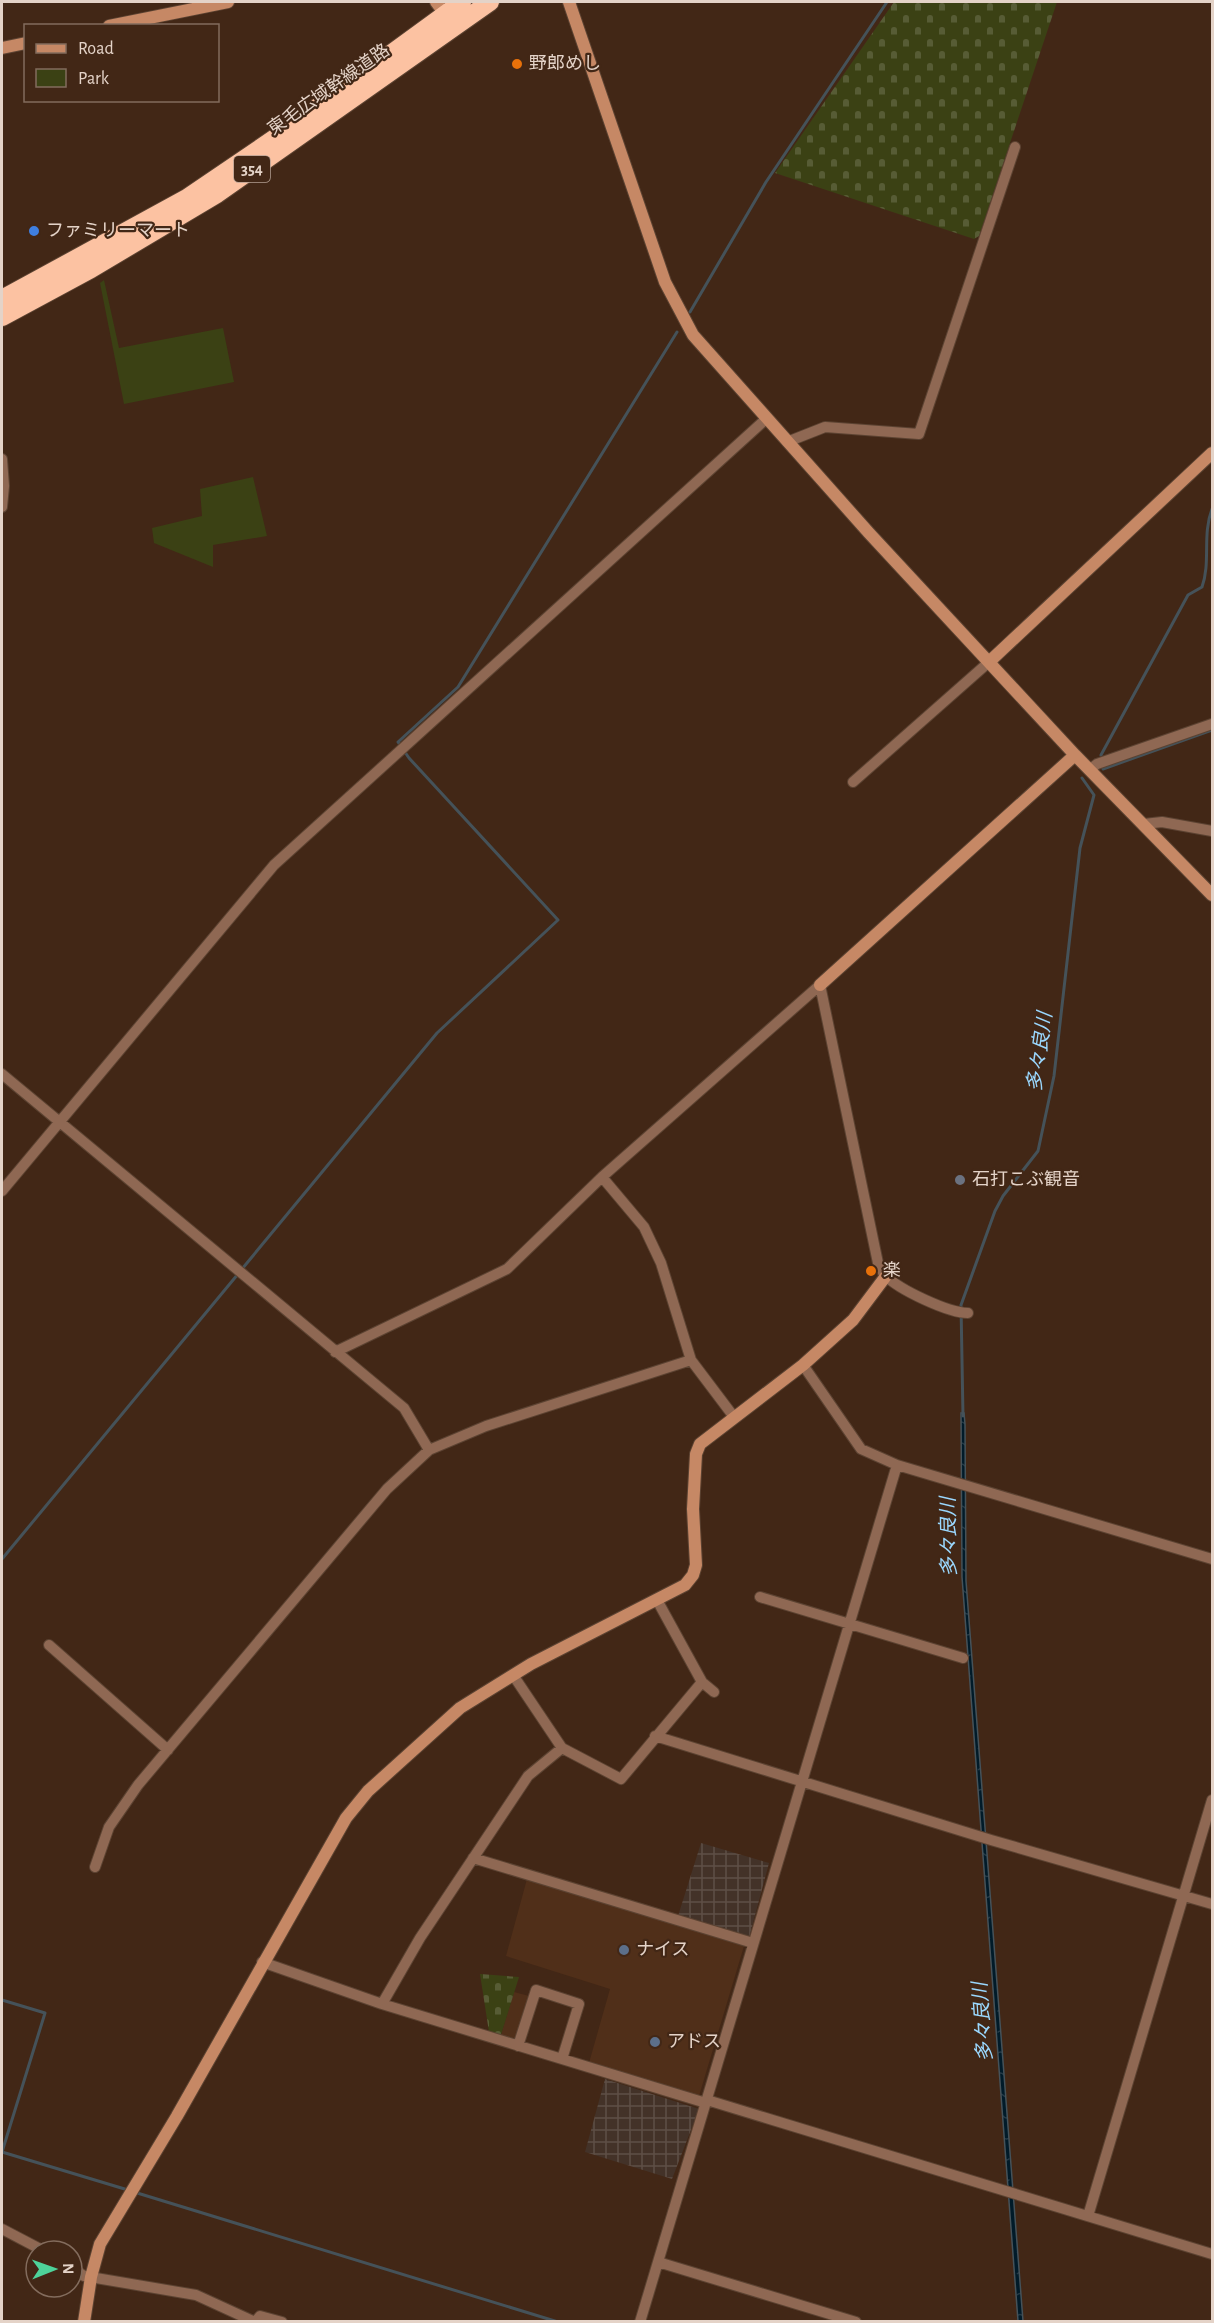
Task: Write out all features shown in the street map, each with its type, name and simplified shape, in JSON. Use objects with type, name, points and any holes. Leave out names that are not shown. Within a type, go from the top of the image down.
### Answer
[{"type":"highway","name":"東毛広域幹線道路","points":[[2,299],[187,198],[281,134],[441,8],[462,2]]},
{"type":"highway","name":"東毛広域幹線道路","points":[[2,317],[110,259],[217,194],[490,2]]},
{"type":"street","points":[[119,24],[228,2]]},
{"type":"street","points":[[569,2],[671,297],[700,344],[1075,755],[1212,896]]},
{"type":"street","points":[[2,48],[24,43]]},
{"type":"street","points":[[788,442],[825,427],[919,434],[1016,147]]},
{"type":"street","points":[[2,1191],[274,864],[766,418]]},
{"type":"street","points":[[854,782],[989,662],[1212,453]]},
{"type":"street","points":[[2,459],[4,486],[2,507]]},
{"type":"street","points":[[1089,770],[1097,764],[1212,724]]},
{"type":"street","points":[[335,1352],[507,1269],[602,1177],[820,985],[1075,755]]},
{"type":"street","points":[[1144,824],[1162,822],[1212,831]]},
{"type":"street","points":[[820,985],[878,1263],[886,1276],[917,1295],[957,1313],[968,1313]]},
{"type":"street","points":[[2,1074],[404,1408],[429,1449]]},
{"type":"street","points":[[602,1177],[644,1227],[661,1263],[692,1360],[734,1417]]},
{"type":"street","points":[[84,2322],[91,2277],[100,2244],[177,2116],[262,1962],[346,1818],[368,1791],[460,1708],[513,1675],[685,1585],[693,1575],[696,1565],[693,1509],[696,1454],[700,1444],[803,1365],[853,1320],[886,1276]]},
{"type":"street","points":[[94,1867],[109,1827],[138,1785],[387,1488],[429,1449],[486,1426],[692,1360]]},
{"type":"street","points":[[803,1365],[861,1449],[897,1465],[1212,1559]]},
{"type":"street","points":[[640,2322],[897,1465]]},
{"type":"street","points":[[760,1598],[963,1658]]},
{"type":"street","points":[[657,1600],[702,1682],[714,1692]]},
{"type":"street","points":[[49,1645],[168,1750]]},
{"type":"street","points":[[513,1675],[562,1748],[621,1779],[702,1682]]},
{"type":"street","points":[[655,1736],[991,1840],[1212,1904]]},
{"type":"street","points":[[382,2004],[420,1938],[528,1776],[562,1748]]},
{"type":"street","points":[[1088,2216],[1212,1800]]},
{"type":"street","points":[[473,1858],[753,1943]]},
{"type":"street","points":[[262,1962],[382,2004],[518,2046],[1212,2254]]},
{"type":"street","points":[[518,2046],[536,1990],[579,2004],[562,2059]]},
{"type":"street","points":[[2,2229],[24,2241]]},
{"type":"street","points":[[658,2262],[856,2322]]},
{"type":"street","points":[[84,2274],[91,2277],[196,2295],[255,2322],[260,2316],[282,2322]]},
{"type":"shaded area","points":[[701,1843],[769,1863],[749,1938],[678,1916]]},
{"type":"shaded area","points":[[527,1879],[744,1946],[699,2096],[589,2063],[610,1989],[506,1956]]},
{"type":"shaded area","points":[[514,1992],[533,1997],[518,2042],[500,2038]]},
{"type":"shaded area","points":[[605,2079],[699,2109],[672,2179],[585,2152]]},
{"type":"green space","points":[[894,2],[1057,2],[979,236],[974,239],[775,173]]},
{"type":"green space","points":[[104,280],[119,348],[223,328],[234,382],[124,404],[100,283]]},
{"type":"green space","points":[[253,477],[267,536],[213,545],[213,567],[154,543],[152,528],[202,516],[200,489]]},
{"type":"green space","points":[[480,1974],[519,1977],[500,2038],[489,2032]]},
{"type":"water","points":[[961,1413],[964,1413],[965,1424],[966,1581],[1023,2321],[1018,2321],[962,1577]]},
{"type":"waterway","points":[[690,312],[766,182],[887,2]]},
{"type":"waterway","points":[[242,1269],[437,1033],[558,920],[409,758],[398,742],[458,687],[677,332]]},
{"type":"waterway","points":[[1101,755],[1188,595],[1202,587],[1206,568],[1207,529],[1212,509]]},
{"type":"waterway","name":"多々良川","points":[[1103,769],[1212,730]]},
{"type":"waterway","name":"多々良川","points":[[963,1416],[961,1305],[995,1211],[1003,1196],[1038,1151],[1054,1076],[1080,848],[1094,795],[1082,778]]},
{"type":"waterway","points":[[2,1559],[238,1274]]},
{"type":"waterway","points":[[2,2000],[45,2013],[2,2152],[128,2190]]},
{"type":"waterway","points":[[134,2192],[558,2322]]},
{"type":"place","name":"野郎めし","points":[[517,64]]},
{"type":"place","name":"ファミリーマート","points":[[34,231]]},
{"type":"place","name":"石打こぶ観音","points":[[960,1180]]},
{"type":"place","name":"楽","points":[[871,1271]]},
{"type":"place","name":"ナイス","points":[[624,1950]]},
{"type":"place","name":"アドス","points":[[655,2042]]}]
